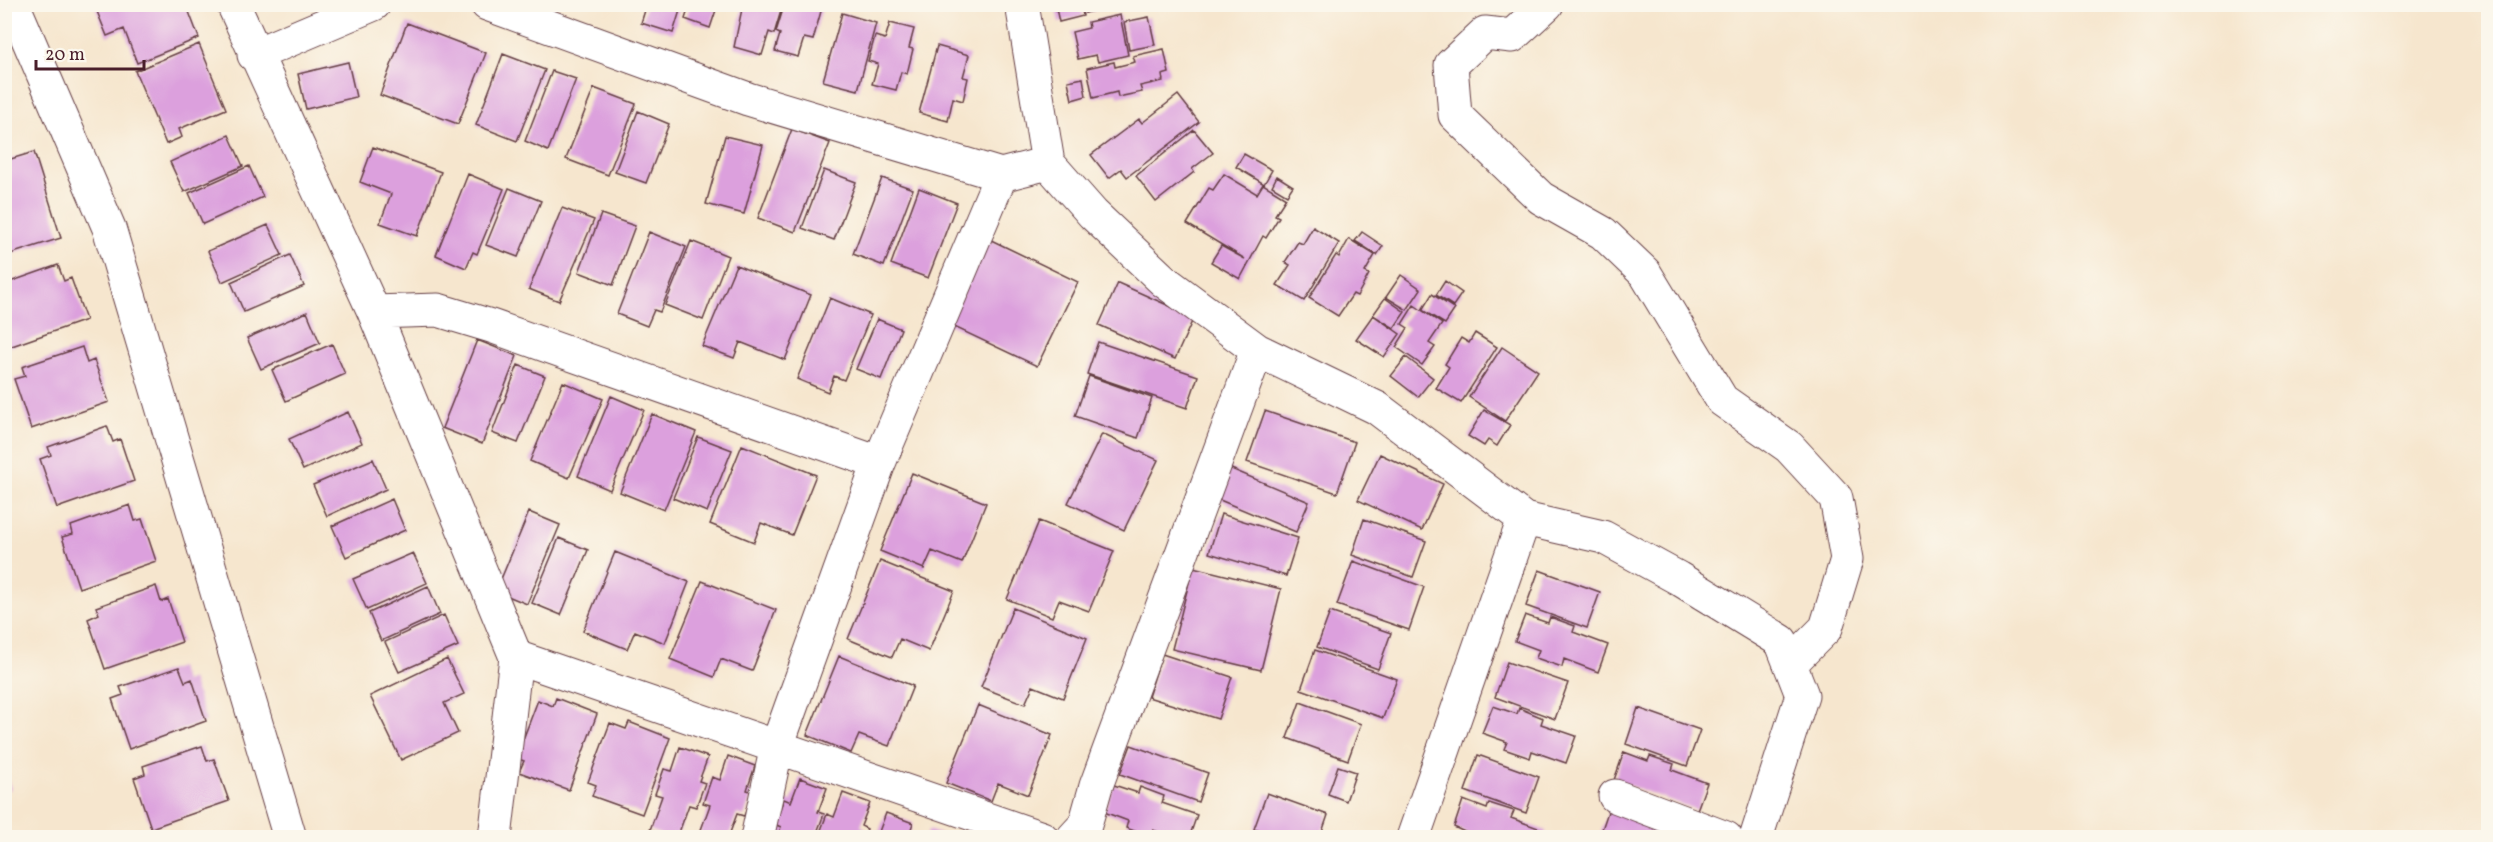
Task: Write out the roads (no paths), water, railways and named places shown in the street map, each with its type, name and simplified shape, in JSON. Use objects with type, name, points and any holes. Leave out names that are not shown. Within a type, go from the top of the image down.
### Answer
[{"type":"street","points":[[13,4],[109,228],[290,837]]},
{"type":"street","points":[[233,4],[254,55],[374,312],[516,657],[489,836]]},
{"type":"street","points":[[254,55],[374,4]]},
{"type":"street","points":[[487,4],[748,99],[1001,175],[1048,163]]},
{"type":"street","points":[[1022,4],[1048,163],[1093,214],[1164,281],[1257,350],[1377,408],[1524,519],[1603,537],[1678,578],[1781,641],[1802,695],[1756,837]]},
{"type":"street","points":[[1547,4],[1512,36],[1485,33],[1451,65],[1455,115],[1541,198],[1603,233],[1645,273],[1722,400],[1789,447],[1836,498],[1847,559],[1826,628],[1790,664]]},
{"type":"street","points":[[757,837],[777,746],[879,463],[1001,175]]},
{"type":"street","points":[[374,312],[438,310],[491,326],[879,463]]},
{"type":"street","points":[[1074,837],[1084,825],[1096,786],[1257,350]]},
{"type":"street","points":[[1413,837],[1524,519]]},
{"type":"street","points":[[516,657],[1042,837]]},
{"type":"street","points":[[1615,796],[1726,837]]}]
